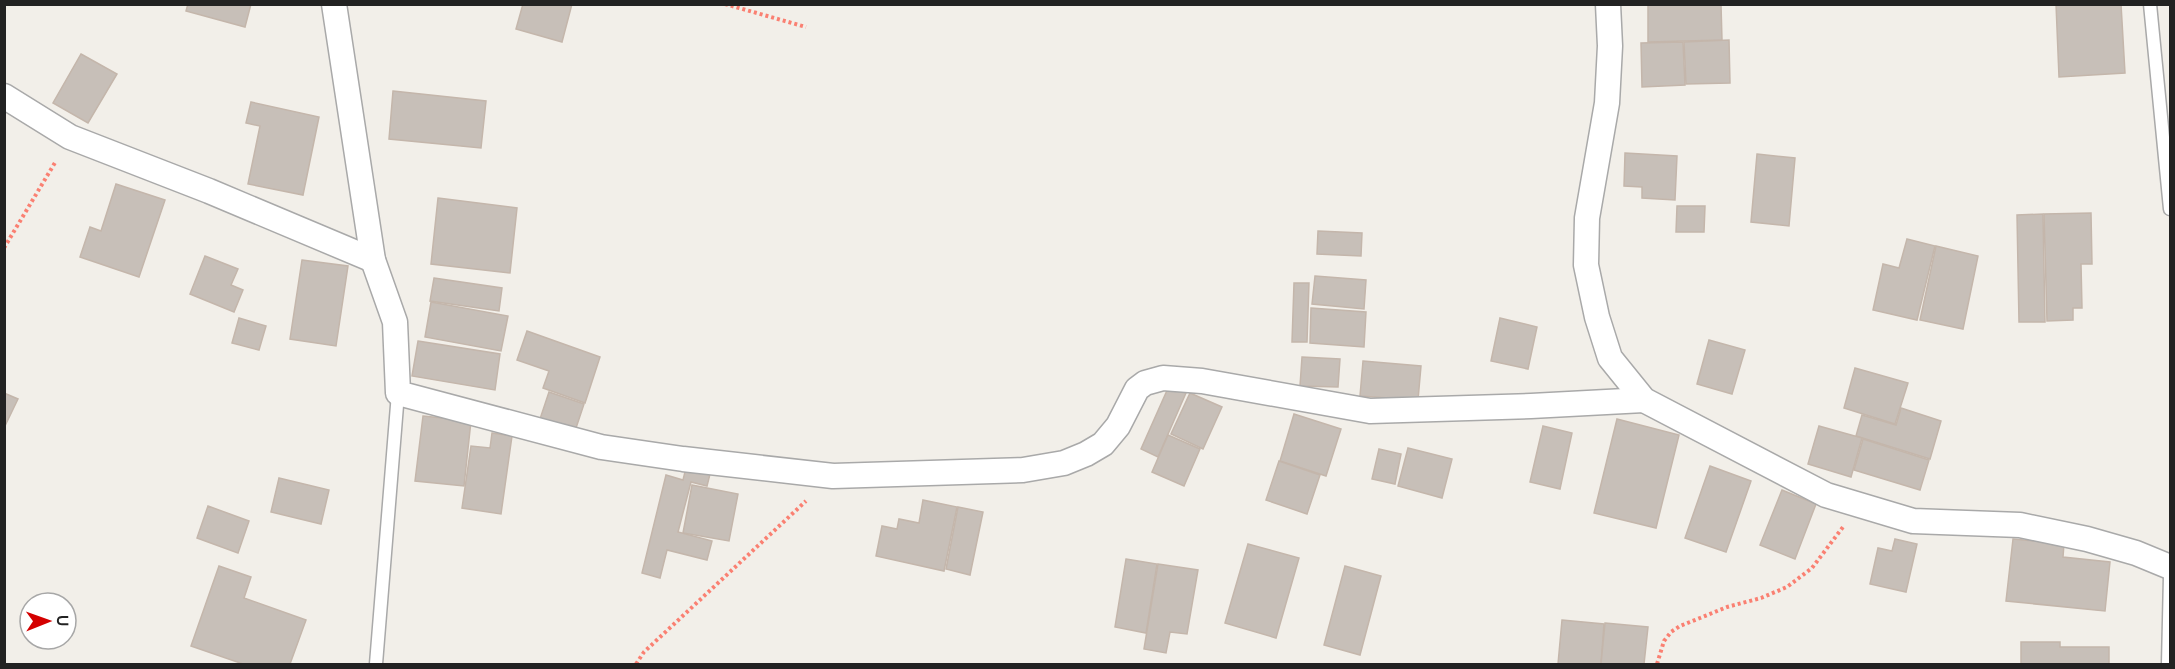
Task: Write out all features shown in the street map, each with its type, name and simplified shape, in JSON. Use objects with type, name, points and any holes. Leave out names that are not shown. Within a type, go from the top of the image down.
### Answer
[{"type":"street","points":[[334,4],[373,260],[395,322],[398,393],[601,447],[832,476],[1023,470],[1064,463],[1103,444],[1118,426],[1137,389],[1145,383],[1163,378],[1202,381],[1370,411],[1644,400]]},
{"type":"street","points":[[1608,4],[1610,46],[1607,103],[1587,218],[1586,265],[1597,317],[1610,358],[1644,400],[1826,495],[1913,521],[2020,525],[2086,539],[2136,553],[2170,567]]},
{"type":"street","points":[[4,96],[70,136],[373,260]]},
{"type":"lane","points":[[2150,4],[2170,209]]},
{"type":"lane","points":[[376,664],[398,393]]},
{"type":"lane","points":[[2168,664],[2170,576]]},
{"type":"path","points":[[725,4],[806,27]]},
{"type":"path","points":[[4,248],[70,136]]},
{"type":"path","points":[[636,664],[644,652],[832,476]]},
{"type":"path","points":[[1657,664],[1664,641],[1680,626],[1727,607],[1761,598],[1787,586],[1812,568],[1859,504]]},
{"type":"building","points":[[188,4],[251,4],[245,27],[186,11]]},
{"type":"building","points":[[523,4],[572,4],[562,42],[516,29]]},
{"type":"building","points":[[1721,4],[1722,40],[1648,42],[1648,5]]},
{"type":"building","points":[[2056,4],[2121,4],[2125,73],[2059,77]]},
{"type":"building","points":[[1729,40],[1730,83],[1686,84],[1684,42]]},
{"type":"building","points":[[1683,42],[1685,85],[1642,87],[1641,43]]},
{"type":"building","points":[[81,54],[117,74],[88,123],[53,103]]},
{"type":"building","points":[[393,91],[486,101],[481,148],[389,139]]},
{"type":"building","points":[[251,102],[319,117],[303,195],[248,184],[260,126],[246,123]]},
{"type":"building","points":[[1625,153],[1677,156],[1675,200],[1642,198],[1642,187],[1624,186]]},
{"type":"building","points":[[1757,154],[1795,158],[1789,226],[1751,222]]},
{"type":"building","points":[[116,184],[165,200],[139,277],[80,257],[90,227],[101,231]]},
{"type":"building","points":[[438,198],[517,208],[510,273],[431,264]]},
{"type":"building","points":[[1677,206],[1705,206],[1704,232],[1676,232]]},
{"type":"building","points":[[2091,213],[2092,264],[2081,264],[2082,308],[2073,308],[2073,320],[2047,321],[2044,214]]},
{"type":"building","points":[[2043,214],[2045,322],[2019,322],[2017,215]]},
{"type":"building","points":[[1318,231],[1362,233],[1361,256],[1317,254]]},
{"type":"building","points":[[1907,239],[1935,246],[1917,320],[1873,310],[1883,264],[1899,268]]},
{"type":"building","points":[[1936,246],[1978,256],[1963,329],[1920,320]]},
{"type":"building","points":[[205,256],[238,269],[231,285],[243,290],[234,312],[190,294]]},
{"type":"building","points":[[302,260],[348,266],[336,346],[290,339]]},
{"type":"building","points":[[1315,276],[1366,280],[1364,309],[1312,304]]},
{"type":"building","points":[[434,278],[502,288],[499,311],[430,301]]},
{"type":"building","points":[[1294,283],[1309,283],[1307,342],[1292,342]]},
{"type":"building","points":[[431,302],[508,316],[501,351],[425,337]]},
{"type":"building","points":[[1311,308],[1366,312],[1364,347],[1310,343]]},
{"type":"building","points":[[239,318],[266,326],[259,350],[232,343]]},
{"type":"building","points":[[1500,318],[1537,327],[1528,369],[1491,361]]},
{"type":"building","points":[[527,331],[600,357],[585,403],[543,388],[549,371],[517,360]]},
{"type":"building","points":[[1709,340],[1745,350],[1732,394],[1697,384]]},
{"type":"building","points":[[418,341],[500,354],[495,390],[412,376]]},
{"type":"building","points":[[1302,357],[1340,359],[1338,387],[1300,386]]},
{"type":"building","points":[[1363,361],[1421,366],[1418,400],[1360,396]]},
{"type":"building","points":[[1855,368],[1908,383],[1895,424],[1844,408]]},
{"type":"building","points":[[1169,386],[1186,393],[1158,457],[1141,449]]},
{"type":"building","points":[[549,392],[584,404],[573,437],[538,425]]},
{"type":"building","points":[[4,393],[18,399],[4,428]]},
{"type":"building","points":[[1190,393],[1222,407],[1203,449],[1171,434]]},
{"type":"building","points":[[1901,408],[1941,421],[1930,459],[1856,436],[1862,415],[1896,425]]},
{"type":"building","points":[[1294,414],[1341,429],[1326,476],[1280,461]]},
{"type":"building","points":[[423,416],[471,421],[464,486],[415,481]]},
{"type":"building","points":[[1617,419],[1679,435],[1656,528],[1594,513]]},
{"type":"building","points":[[1543,426],[1572,433],[1560,489],[1530,482]]},
{"type":"building","points":[[1819,426],[1862,438],[1851,477],[1808,464]]},
{"type":"building","points":[[492,433],[512,436],[501,514],[462,508],[471,446],[490,448]]},
{"type":"building","points":[[1168,435],[1200,449],[1184,486],[1152,472]]},
{"type":"building","points":[[1863,439],[1929,460],[1920,490],[1854,470]]},
{"type":"building","points":[[1408,448],[1452,459],[1442,498],[1398,486]]},
{"type":"building","points":[[1379,449],[1401,454],[1395,484],[1372,479]]},
{"type":"building","points":[[1279,461],[1320,475],[1307,514],[1266,500]]},
{"type":"building","points":[[1710,466],[1751,481],[1726,552],[1685,538]]},
{"type":"building","points":[[686,468],[710,474],[707,486],[691,482],[678,532],[712,541],[707,560],[667,550],[660,578],[642,573],[666,475],[683,480]]},
{"type":"building","points":[[279,478],[329,490],[321,524],[271,512]]},
{"type":"building","points":[[692,485],[738,494],[729,541],[683,533]]},
{"type":"building","points":[[1782,490],[1816,504],[1795,559],[1760,545]]},
{"type":"building","points":[[923,500],[957,507],[944,571],[876,556],[882,526],[897,529],[899,519],[919,523]]},
{"type":"building","points":[[208,506],[249,521],[238,553],[197,538]]},
{"type":"building","points":[[958,507],[983,512],[970,575],[946,569]]},
{"type":"building","points":[[1895,539],[1917,544],[1906,592],[1870,584],[1878,548],[1892,551]]},
{"type":"building","points":[[2013,539],[2064,544],[2063,557],[2110,562],[2105,611],[2006,601]]},
{"type":"building","points":[[1248,544],[1299,558],[1276,638],[1225,623]]},
{"type":"building","points":[[1126,559],[1157,564],[1146,633],[1115,627]]},
{"type":"building","points":[[1158,564],[1198,570],[1187,634],[1170,632],[1166,653],[1144,649]]},
{"type":"building","points":[[219,566],[251,577],[244,598],[306,620],[290,664],[243,664],[191,646]]},
{"type":"building","points":[[1345,566],[1381,576],[1360,655],[1324,645]]},
{"type":"building","points":[[1562,620],[1604,624],[1601,664],[1558,664]]},
{"type":"building","points":[[1605,623],[1648,627],[1644,664],[1601,664]]},
{"type":"building","points":[[2021,642],[2060,642],[2060,647],[2109,647],[2109,664],[2021,664]]}]
